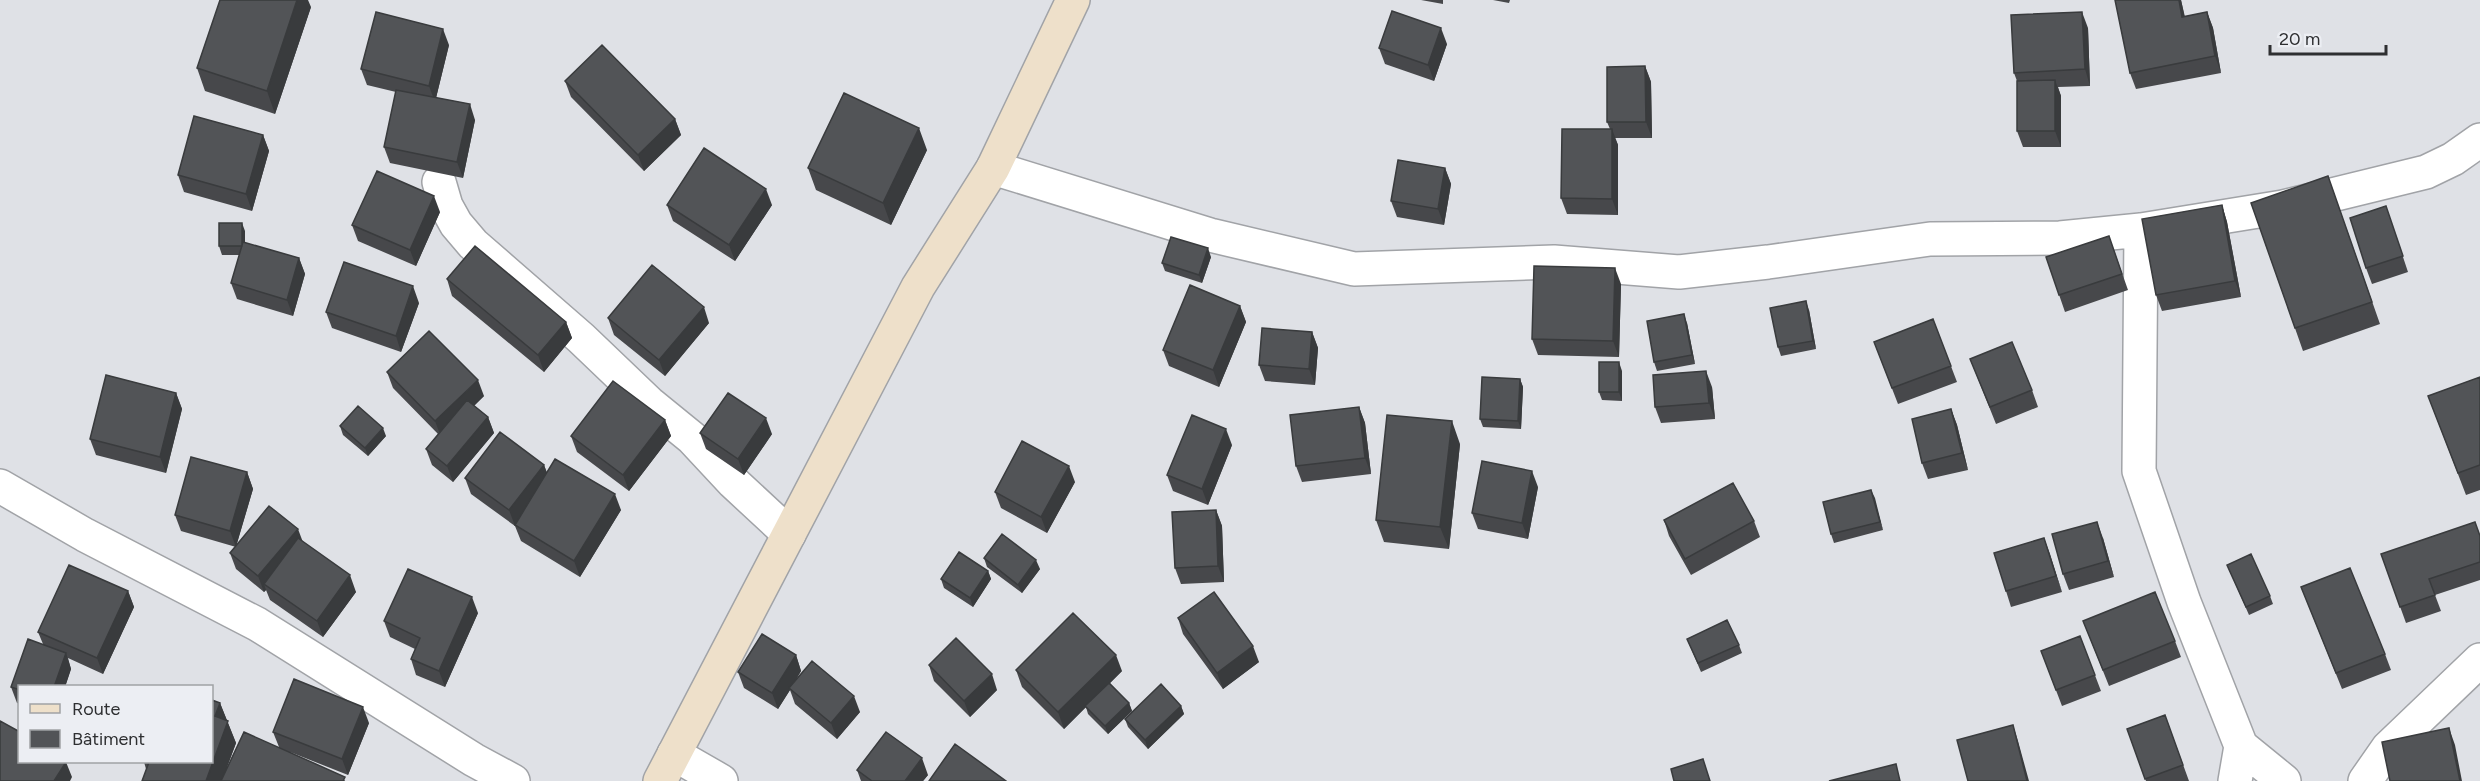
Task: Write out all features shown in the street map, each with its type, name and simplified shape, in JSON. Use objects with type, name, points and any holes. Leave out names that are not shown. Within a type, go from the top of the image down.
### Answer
[{"type":"street","points":[[721,781],[667,767],[918,287],[993,168],[1073,0]]},
{"type":"street","points":[[993,168],[1210,235],[1354,269],[1554,262],[1679,272],[1930,239],[2060,238],[2141,230],[2283,207],[2426,172],[2453,159],[2480,140]]},
{"type":"street","points":[[439,182],[446,206],[456,224],[473,244],[581,338],[649,403],[692,438],[720,469],[789,534]]},
{"type":"street","points":[[2141,230],[2139,471],[2184,602],[2241,746],[2284,781]]},
{"type":"street","points":[[0,486],[85,535],[257,624],[474,760],[513,781]]},
{"type":"street","points":[[2365,781],[2388,748],[2480,660]]},
{"type":"street","points":[[2235,781],[2241,746]]},
{"type":"building","points":[[220,0],[297,0],[267,91],[197,68]]},
{"type":"building","points":[[2115,0],[2179,0],[2182,17],[2207,12],[2215,56],[2130,73]]},
{"type":"building","points":[[1392,11],[1441,28],[1428,65],[1379,48]]},
{"type":"building","points":[[376,12],[443,29],[429,86],[361,69]]},
{"type":"building","points":[[2082,12],[2085,69],[2014,73],[2011,15]]},
{"type":"building","points":[[602,45],[675,119],[638,155],[565,81]]},
{"type":"building","points":[[1645,66],[1646,122],[1607,122],[1607,67]]},
{"type":"building","points":[[2055,80],[2055,131],[2017,131],[2017,81]]},
{"type":"building","points":[[396,90],[470,104],[457,162],[384,147]]},
{"type":"building","points":[[844,93],[919,128],[883,203],[808,168]]},
{"type":"building","points":[[194,116],[263,135],[246,194],[178,175]]},
{"type":"building","points":[[1562,129],[1612,129],[1612,199],[1561,198]]},
{"type":"building","points":[[704,148],[766,189],[729,245],[667,205]]},
{"type":"building","points":[[1398,160],[1445,168],[1438,209],[1391,201]]},
{"type":"building","points":[[377,171],[434,196],[410,250],[352,225]]},
{"type":"building","points":[[2328,176],[2372,302],[2295,328],[2251,203]]},
{"type":"building","points":[[2222,205],[2235,281],[2156,295],[2142,219]]},
{"type":"building","points":[[2386,206],[2403,256],[2366,268],[2350,218]]},
{"type":"building","points":[[219,223],[242,223],[242,246],[219,246]]},
{"type":"building","points":[[2109,236],[2122,274],[2059,295],[2046,257]]},
{"type":"building","points":[[1171,237],[1208,248],[1199,275],[1162,263]]},
{"type":"building","points":[[243,242],[299,258],[287,300],[231,283]]},
{"type":"building","points":[[475,246],[566,322],[538,355],[447,279]]},
{"type":"building","points":[[344,262],[413,286],[396,336],[326,312]]},
{"type":"building","points":[[652,265],[704,307],[659,360],[608,318]]},
{"type":"building","points":[[1534,266],[1615,268],[1613,341],[1532,339]]},
{"type":"building","points":[[1190,285],[1240,306],[1213,370],[1163,350]]},
{"type":"building","points":[[1806,301],[1813,341],[1778,347],[1770,308]]},
{"type":"building","points":[[1684,314],[1692,355],[1654,362],[1647,321]]},
{"type":"building","points":[[1933,319],[1951,366],[1892,388],[1874,342]]},
{"type":"building","points":[[1262,328],[1312,332],[1309,369],[1259,365]]},
{"type":"building","points":[[429,331],[478,380],[435,421],[387,372]]},
{"type":"building","points":[[2012,342],[2032,390],[1990,407],[1970,359]]},
{"type":"building","points":[[1599,362],[1619,362],[1619,392],[1599,392]]},
{"type":"building","points":[[1706,371],[1709,403],[1655,407],[1653,375]]},
{"type":"building","points":[[106,375],[176,393],[160,457],[90,439]]},
{"type":"building","points":[[1482,377],[1520,379],[1518,421],[1480,419]]},
{"type":"building","points":[[2480,377],[2480,465],[2458,473],[2428,396]]},
{"type":"building","points":[[613,381],[665,420],[623,475],[571,436]]},
{"type":"building","points":[[728,393],[766,418],[738,459],[700,433]]},
{"type":"building","points":[[467,400],[488,417],[447,466],[426,449]]},
{"type":"building","points":[[358,406],[383,428],[365,448],[340,426]]},
{"type":"building","points":[[1359,407],[1365,458],[1296,466],[1290,415]]},
{"type":"building","points":[[1951,409],[1962,453],[1922,463],[1912,419]]},
{"type":"building","points":[[1192,415],[1226,429],[1202,489],[1167,475]]},
{"type":"building","points":[[1387,415],[1452,421],[1440,527],[1376,520]]},
{"type":"building","points":[[500,432],[544,465],[509,510],[465,478]]},
{"type":"building","points":[[1022,441],[1069,466],[1041,517],[995,492]]},
{"type":"building","points":[[191,457],[247,472],[230,531],[175,515]]},
{"type":"building","points":[[555,459],[615,494],[574,561],[515,525]]},
{"type":"building","points":[[1482,461],[1532,471],[1522,523],[1472,513]]},
{"type":"building","points":[[1733,483],[1754,521],[1685,559],[1664,520]]},
{"type":"building","points":[[1871,490],[1880,522],[1831,534],[1823,502]]},
{"type":"building","points":[[269,506],[298,529],[258,576],[230,553]]},
{"type":"building","points":[[1216,510],[1218,566],[1175,568],[1172,512]]},
{"type":"building","points":[[2097,522],[2108,561],[2063,574],[2052,534]]},
{"type":"building","points":[[2475,522],[2480,536],[2480,562],[2429,579],[2435,595],[2400,607],[2381,554]]},
{"type":"building","points":[[1002,534],[1036,560],[1018,585],[984,558]]},
{"type":"building","points":[[298,538],[350,575],[317,621],[264,584]]},
{"type":"building","points":[[2044,538],[2056,576],[2006,591],[1994,553]]},
{"type":"building","points":[[959,552],[988,571],[970,598],[941,579]]},
{"type":"building","points":[[2251,554],[2270,596],[2246,607],[2227,565]]},
{"type":"building","points":[[69,565],[128,591],[97,658],[38,632]]},
{"type":"building","points":[[2350,568],[2385,654],[2336,673],[2301,587]]},
{"type":"building","points":[[408,569],[472,597],[439,671],[411,659],[420,638],[384,621]]},
{"type":"building","points":[[1214,592],[1253,646],[1217,673],[1178,618]]},
{"type":"building","points":[[2155,592],[2175,641],[2103,670],[2083,621]]},
{"type":"building","points":[[1073,613],[1116,655],[1058,712],[1016,670]]},
{"type":"building","points":[[1727,620],[1739,645],[1698,663],[1687,639]]},
{"type":"building","points":[[762,634],[796,655],[772,693],[738,672]]},
{"type":"building","points":[[2080,636],[2095,675],[2056,690],[2041,651]]},
{"type":"building","points":[[956,638],[992,674],[964,701],[929,665]]},
{"type":"building","points":[[28,639],[66,653],[55,685],[18,685],[18,689],[11,687]]},
{"type":"building","points":[[812,661],[854,696],[831,723],[789,688]]},
{"type":"building","points":[[294,679],[363,707],[342,759],[273,732]]},
{"type":"building","points":[[1109,683],[1129,703],[1105,726],[1085,706]]},
{"type":"building","points":[[1161,684],[1181,706],[1145,740],[1125,719]]},
{"type":"building","points":[[213,700],[220,703],[215,716],[228,721],[213,762]]},
{"type":"building","points":[[2165,715],[2183,765],[2145,779],[2127,729]]},
{"type":"building","points":[[0,721],[18,731],[18,763],[65,763],[54,781],[0,781]]},
{"type":"building","points":[[2013,725],[2027,781],[1968,781],[1957,740]]},
{"type":"building","points":[[2449,728],[2460,781],[2390,781],[2382,742]]},
{"type":"building","points":[[244,732],[345,777],[343,781],[221,781]]},
{"type":"building","points":[[886,732],[922,758],[905,781],[872,781],[857,770]]},
{"type":"building","points":[[955,744],[1006,781],[929,781]]},
{"type":"building","points":[[1703,759],[1710,781],[1674,781],[1671,769]]},
{"type":"building","points":[[149,763],[213,763],[206,781],[142,781]]},
{"type":"building","points":[[1896,764],[1900,781],[1829,781]]}]
